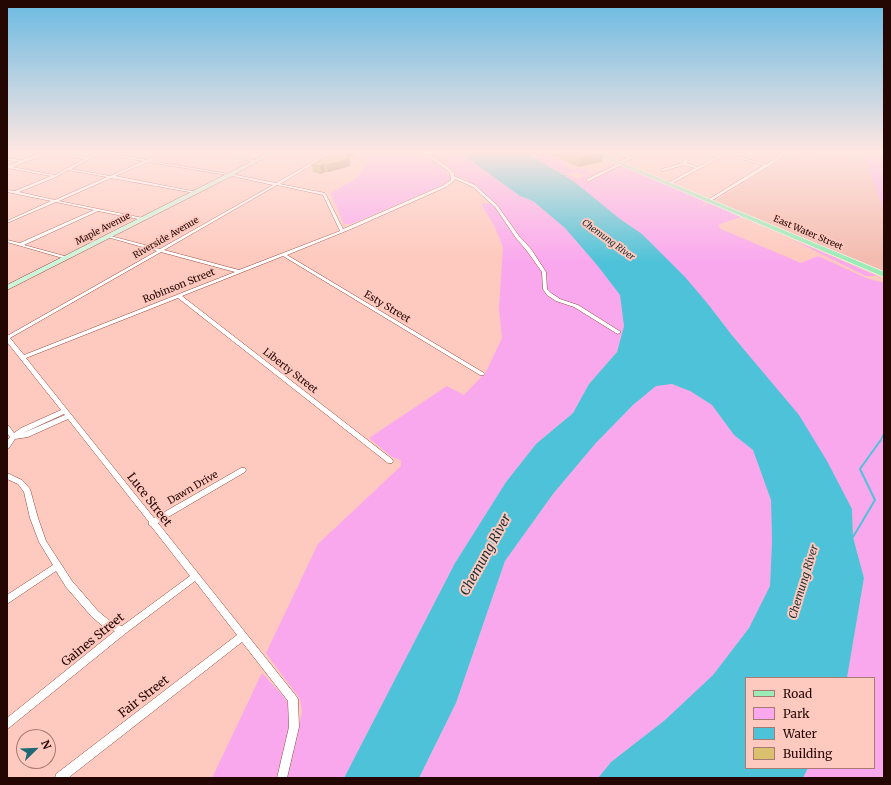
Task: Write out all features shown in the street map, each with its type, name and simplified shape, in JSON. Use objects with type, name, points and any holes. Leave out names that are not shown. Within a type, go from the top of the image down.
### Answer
[{"type":"main road","name":"Maple Avenue","points":[[7,288],[202,189]]},
{"type":"main road","name":"East Water Street","points":[[679,189],[884,275]]},
{"type":"street","points":[[7,195],[25,189]]},
{"type":"street","points":[[7,222],[83,189]]},
{"type":"street","points":[[176,189],[195,192]]},
{"type":"street","name":"Riverside Avenue","points":[[7,338],[269,189]]},
{"type":"street","points":[[299,189],[324,194],[342,231]]},
{"type":"street","name":"Robinson Street","points":[[22,358],[342,231],[439,189]]},
{"type":"street","points":[[477,189],[496,206],[517,237],[529,250],[544,272],[546,289],[549,294],[558,300],[576,306],[618,332]]},
{"type":"street","points":[[708,201],[729,189]]},
{"type":"street","points":[[7,191],[143,219]]},
{"type":"street","points":[[20,244],[97,210]]},
{"type":"street","points":[[108,236],[240,272]]},
{"type":"street","points":[[7,241],[66,258]]},
{"type":"street","name":"Esty Street","points":[[283,254],[482,374]]},
{"type":"street","name":"Liberty Street","points":[[179,296],[390,461]]},
{"type":"street","name":"Luce Street","points":[[7,338],[152,523],[196,576],[293,699],[294,727],[282,778]]},
{"type":"street","points":[[7,446],[13,437],[26,435],[67,413]]},
{"type":"street","points":[[7,428],[13,437]]},
{"type":"street","name":"Dawn Drive","points":[[152,523],[243,470]]},
{"type":"street","points":[[7,476],[20,482],[27,491],[34,518],[43,542],[69,584],[95,614],[108,625],[123,630]]},
{"type":"street","points":[[7,600],[57,566]]},
{"type":"street","name":"Gaines Street","points":[[7,724],[123,630],[196,576]]},
{"type":"street","name":"Fair Street","points":[[60,778],[243,636]]},
{"type":"shaded area","points":[[734,189],[876,189],[884,211],[884,271],[714,201]]},
{"type":"green space","points":[[339,189],[434,189],[351,224],[344,224],[331,193]]},
{"type":"green space","points":[[478,189],[510,189],[520,196],[533,201],[565,228],[597,265],[620,295],[624,326],[617,352],[589,384],[573,413],[536,444],[506,482],[455,563],[344,778],[287,778],[302,712],[300,699],[266,653],[318,544],[401,466],[401,460],[392,457],[369,438],[447,386],[464,395],[486,372],[502,338],[499,309],[503,247],[494,225],[481,204],[494,203]]},
{"type":"green space","points":[[583,189],[676,189],[706,202],[701,207],[709,203],[741,217],[720,224],[718,226],[721,229],[801,263],[818,256],[866,278],[884,283],[884,778],[803,778],[808,769],[875,769],[875,677],[847,677],[864,578],[853,537],[852,509],[812,437],[791,406],[708,304],[642,234],[620,219]]},
{"type":"green space","points":[[876,189],[884,189],[884,211]]},
{"type":"green space","points":[[791,239],[815,249],[877,276],[866,276]]},
{"type":"green space","points":[[672,384],[690,391],[712,405],[734,435],[753,450],[771,500],[772,541],[770,586],[749,628],[713,675],[665,720],[611,762],[598,778],[419,778],[456,703],[505,561],[553,494],[595,444],[633,405],[656,385]]},
{"type":"green space","points":[[262,673],[285,698],[291,710],[287,741],[276,778],[212,778]]},
{"type":"water","name":"Chemung River","points":[[510,189],[583,189],[620,219],[642,234],[685,277],[799,415],[827,461],[852,509],[853,537],[864,578],[847,677],[745,677],[745,769],[808,769],[803,778],[598,778],[611,762],[665,720],[713,675],[749,628],[770,586],[772,541],[771,500],[753,450],[734,435],[712,405],[690,391],[672,384],[656,386],[633,405],[595,444],[553,494],[505,561],[456,703],[419,778],[344,778],[455,563],[506,482],[536,444],[573,413],[589,384],[617,352],[624,326],[620,295],[597,265],[565,228],[533,201],[520,196]]},
{"type":"waterway","points":[[880,442],[884,433]]},
{"type":"waterway","points":[[851,537],[853,537],[875,500],[860,469],[880,441]]}]
